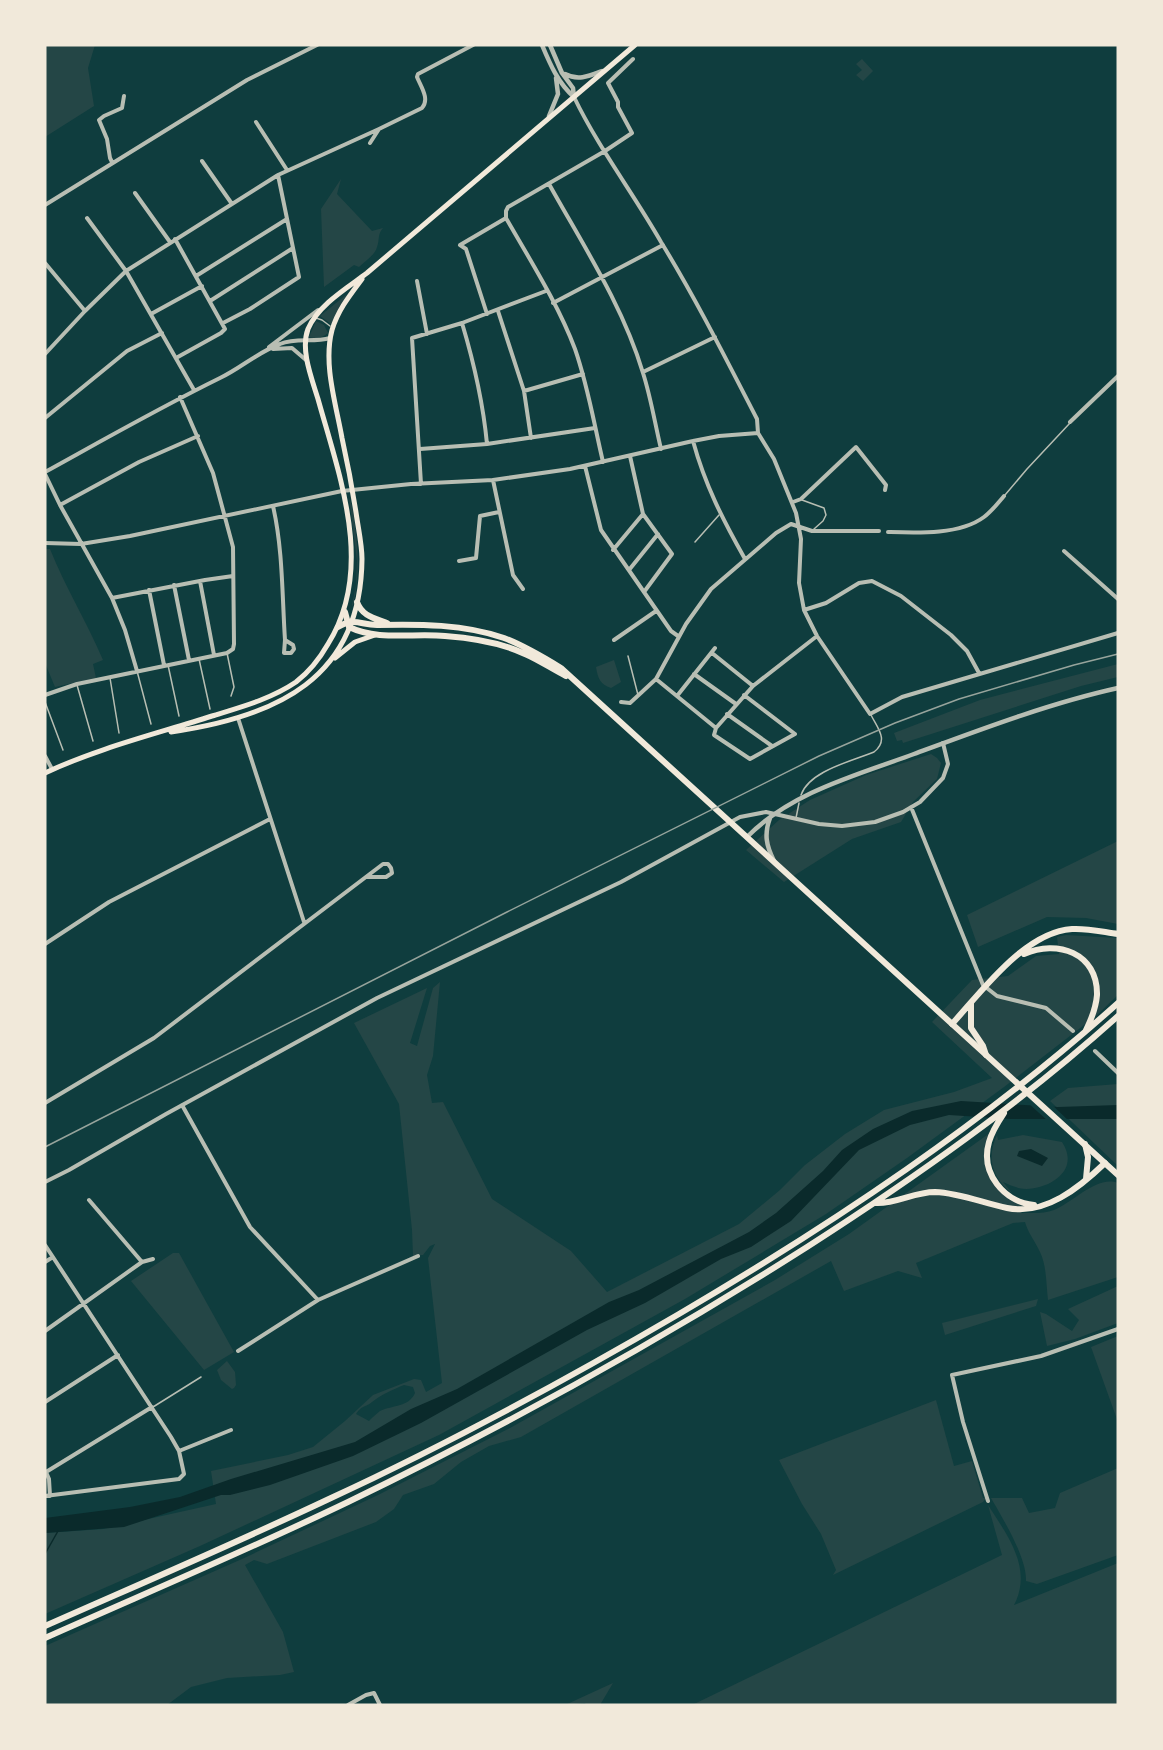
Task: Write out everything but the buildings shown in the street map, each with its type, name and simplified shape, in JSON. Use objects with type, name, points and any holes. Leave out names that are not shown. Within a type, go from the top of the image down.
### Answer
[{"type":"main road","points":[[45,773],[109,747],[235,709],[270,696],[297,681],[323,653],[345,612],[351,581],[352,559],[342,491],[307,361],[306,340],[312,317],[635,45]]},
{"type":"main road","points":[[331,661],[357,602],[362,557],[332,381],[331,338],[345,302],[367,273]]},
{"type":"main road","points":[[357,602],[359,610],[364,614],[390,624]]},
{"type":"main road","points":[[345,612],[349,623],[358,632],[376,635],[444,636],[494,643],[528,655],[574,681]]},
{"type":"main road","points":[[338,627],[349,623],[445,626],[496,635],[539,654],[561,668],[1118,1175]]},
{"type":"main road","points":[[156,734],[198,728],[238,718],[273,705],[313,680],[331,661],[355,642],[376,635]]},
{"type":"main road","points":[[235,709],[238,718]]},
{"type":"main road","points":[[952,1024],[971,1002],[1032,944],[1052,934],[1073,929],[1118,934]]},
{"type":"main road","points":[[1018,957],[1045,947],[1057,947],[1070,951],[1090,969],[1097,995],[1085,1033]]},
{"type":"main road","points":[[971,1002],[971,1028],[986,1055]]},
{"type":"main road","points":[[45,1626],[331,1498],[455,1437],[651,1330],[793,1244],[908,1169],[1007,1096],[1072,1044],[1118,1003]]},
{"type":"main road","points":[[45,1638],[333,1509],[449,1452],[564,1391],[714,1305],[875,1203],[978,1131],[1024,1096],[1118,1017]]},
{"type":"main road","points":[[1006,1109],[988,1144],[987,1157],[993,1179],[1014,1199],[1026,1204],[1041,1205]]},
{"type":"main road","points":[[1085,1144],[1088,1157],[1086,1180]]},
{"type":"main road","points":[[875,1203],[887,1204],[918,1193],[932,1192],[957,1194],[1023,1210],[1063,1197],[1105,1163]]},
{"type":"street","points":[[45,205],[247,80],[317,45]]},
{"type":"street","points":[[45,354],[126,271],[170,242],[287,170],[329,153],[422,108],[426,104],[426,99],[417,78],[418,74],[473,45]]},
{"type":"street","points":[[542,45],[556,75],[565,89],[574,97],[663,245],[715,337],[757,419],[758,433],[774,459],[793,502],[799,527],[801,549],[799,583],[804,610],[817,636],[870,714],[902,697],[1118,633]]},
{"type":"street","points":[[549,45],[562,73],[573,88],[574,97]]},
{"type":"street","points":[[603,462],[583,374],[574,347],[553,303],[506,218],[506,211],[508,207],[632,133],[608,83],[633,59]]},
{"type":"street","points":[[562,73],[572,78],[580,78],[605,70]]},
{"type":"street","points":[[549,116],[558,94],[556,75]]},
{"type":"street","points":[[112,162],[107,139],[99,120],[122,108],[124,96]]},
{"type":"street","points":[[256,122],[287,170]]},
{"type":"street","points":[[370,143],[379,129]]},
{"type":"street","points":[[202,161],[232,204]]},
{"type":"street","points":[[223,323],[250,309],[299,277],[278,175]]},
{"type":"street","points":[[549,184],[602,278],[624,325],[643,372],[661,449]]},
{"type":"street","points":[[135,193],[170,242]]},
{"type":"street","points":[[87,218],[126,271],[195,390]]},
{"type":"street","points":[[487,314],[466,249],[460,245],[506,218]]},
{"type":"street","points":[[196,276],[287,219]]},
{"type":"street","points":[[175,239],[225,329],[176,358]]},
{"type":"street","points":[[553,303],[663,245]]},
{"type":"street","points":[[210,301],[293,248]]},
{"type":"street","points":[[45,263],[85,311]]},
{"type":"street","points":[[417,281],[427,334]]},
{"type":"street","points":[[151,314],[202,286]]},
{"type":"street","points":[[421,484],[412,338],[498,311],[546,291]]},
{"type":"street","points":[[498,311],[524,391],[531,438]]},
{"type":"street","points":[[137,671],[125,630],[112,598],[60,505],[45,473],[180,398],[222,378],[312,317]]},
{"type":"street","points":[[462,323],[483,406],[487,444]]},
{"type":"street","points":[[45,418],[127,351],[162,333]]},
{"type":"street","points":[[643,372],[715,337]]},
{"type":"street","points":[[266,349],[294,340],[331,338]]},
{"type":"street","points":[[266,349],[292,348],[307,361]]},
{"type":"street","points":[[524,391],[583,374]]},
{"type":"street","points":[[1071,422],[1118,376]]},
{"type":"street","points":[[45,695],[77,684],[233,649],[233,548],[213,473],[180,398]]},
{"type":"street","points":[[420,450],[487,444],[595,428]]},
{"type":"street","points":[[45,543],[81,544],[342,491],[493,480],[585,466],[719,436],[758,433]]},
{"type":"street","points":[[60,505],[139,462],[198,436]]},
{"type":"street","points":[[693,441],[702,474],[720,514],[745,559]]},
{"type":"street","points":[[793,502],[801,499],[856,447],[886,485],[885,490]]},
{"type":"street","points":[[630,456],[643,514],[672,554],[644,592]]},
{"type":"street","points":[[585,466],[601,530],[671,631],[678,636]]},
{"type":"street","points":[[493,480],[513,575],[523,589]]},
{"type":"street","points":[[888,532],[925,534],[970,524],[985,516],[1004,496]]},
{"type":"street","points":[[273,506],[280,538],[285,640]]},
{"type":"street","points":[[459,561],[476,558],[480,516],[499,512]]},
{"type":"street","points":[[613,550],[643,514]]},
{"type":"street","points":[[621,702],[630,703],[656,679],[672,652],[678,636],[694,610],[711,589],[776,533],[791,524],[812,531],[879,531]]},
{"type":"street","points":[[629,570],[658,534]]},
{"type":"street","points":[[1064,551],[1118,600]]},
{"type":"street","points":[[112,598],[200,580],[233,576]]},
{"type":"street","points":[[200,580],[214,655]]},
{"type":"street","points":[[804,610],[826,603],[859,583],[872,581],[902,596],[951,635],[967,651],[979,673]]},
{"type":"street","points":[[174,585],[189,660]]},
{"type":"street","points":[[149,590],[166,665]]},
{"type":"street","points":[[614,640],[657,611]]},
{"type":"street","points":[[744,695],[795,734],[750,759],[714,735],[716,728],[727,714],[744,695],[753,686],[817,636]]},
{"type":"street","points":[[677,696],[713,651],[753,686]]},
{"type":"street","points":[[694,674],[736,704]]},
{"type":"street","points":[[656,679],[716,728]]},
{"type":"street","points":[[747,837],[770,818],[808,795],[943,743],[1089,695],[1118,688]]},
{"type":"street","points":[[727,714],[772,746]]},
{"type":"street","points":[[238,718],[304,922]]},
{"type":"street","points":[[45,1182],[377,998],[621,882],[740,817],[766,812],[826,825],[858,825],[884,819],[911,807],[920,802],[943,778],[948,764],[943,743]]},
{"type":"street","points":[[45,756],[52,769]]},
{"type":"street","points":[[911,807],[983,985],[997,996],[1046,1008],[1073,1031]]},
{"type":"street","points":[[770,818],[766,829],[766,839],[775,862]]},
{"type":"street","points":[[45,944],[109,902],[270,819]]},
{"type":"street","points":[[45,1103],[154,1038],[383,864],[388,864],[391,868],[392,873],[386,877],[367,877]]},
{"type":"street","points":[[1095,1051],[1118,1073]]},
{"type":"street","points":[[182,1105],[250,1227],[318,1300]]},
{"type":"street","points":[[89,1200],[142,1262]]},
{"type":"street","points":[[45,1245],[152,1407],[179,1451],[184,1474],[179,1479],[47,1496],[49,1479],[45,1472],[152,1407]]},
{"type":"street","points":[[238,1351],[318,1300],[418,1256]]},
{"type":"street","points":[[45,1262],[53,1257]]},
{"type":"street","points":[[45,1331],[142,1262],[153,1259]]},
{"type":"street","points":[[988,1501],[963,1422],[952,1375],[1041,1356],[1118,1329]]},
{"type":"street","points":[[45,1402],[118,1355]]},
{"type":"street","points":[[179,1451],[231,1430]]},
{"type":"street","points":[[348,1705],[366,1695],[374,1694],[380,1705]]},
{"type":"lane","points":[[312,317],[322,320],[333,329]]},
{"type":"lane","points":[[1004,496],[1071,422]]},
{"type":"lane","points":[[801,499],[824,508],[826,515],[823,521],[812,531]]},
{"type":"lane","points":[[695,542],[720,514]]},
{"type":"lane","points":[[227,652],[234,687],[231,696]]},
{"type":"lane","points":[[628,656],[639,696]]},
{"type":"lane","points":[[199,658],[210,709]]},
{"type":"lane","points":[[166,665],[179,716]]},
{"type":"lane","points":[[137,671],[151,724]]},
{"type":"lane","points":[[110,678],[119,733]]},
{"type":"lane","points":[[77,684],[93,741]]},
{"type":"lane","points":[[45,702],[63,750]]},
{"type":"lane","points":[[796,818],[803,790],[815,777],[874,752],[880,746],[882,736],[870,714]]},
{"type":"lane","points":[[152,1407],[201,1377]]},
{"type":"shaded area","points":[[45,45],[95,45],[88,68],[94,106],[45,137]]},
{"type":"shaded area","points":[[862,59],[873,71],[863,81],[856,75],[862,70],[856,64]]},
{"type":"shaded area","points":[[341,179],[337,194],[372,231],[383,228],[376,250],[372,255],[359,267],[354,265],[324,287],[321,209]]},
{"type":"shaded area","points":[[346,295],[331,324],[320,316]]},
{"type":"shaded area","points":[[316,321],[324,325],[328,333],[319,338],[309,337]]},
{"type":"shaded area","points":[[349,498],[354,515],[358,556],[353,606],[357,561]]},
{"type":"shaded area","points":[[45,549],[50,549],[103,660],[93,664],[96,678],[55,687],[45,663]]},
{"type":"shaded area","points":[[614,660],[621,682],[611,688],[600,680],[596,667]]},
{"type":"shaded area","points":[[1118,664],[1118,677],[1081,686],[903,743],[902,740],[897,741],[894,733],[980,700]]},
{"type":"shaded area","points":[[931,754],[941,763],[937,779],[913,802],[901,822],[852,839],[784,882],[746,850],[779,820],[810,800],[866,775]]},
{"type":"shaded area","points":[[1118,841],[1118,924],[1086,918],[1047,917],[978,947],[967,915]]},
{"type":"shaded area","points":[[1066,935],[1118,938],[1118,995],[1097,1015],[1004,1087],[826,1214],[685,1299],[439,1435],[200,1546],[45,1614],[45,1533],[103,1529],[216,1504],[211,1471],[288,1455],[313,1447],[373,1395],[414,1379],[421,1380],[426,1392],[442,1383],[428,1258],[435,1244],[430,1246],[423,1255],[413,1256],[399,1104],[354,1023],[427,988],[410,1043],[417,1046],[433,988],[440,982],[433,1056],[427,1075],[432,1103],[443,1102],[492,1199],[571,1251],[607,1292],[739,1224],[780,1190],[805,1165],[845,1134],[884,1110],[954,1092],[992,1078],[932,1022],[972,980],[1008,976],[1036,956],[1059,954],[1057,937]],"holes":[[[404,1385],[413,1387],[415,1393],[409,1401],[380,1411],[369,1421],[356,1414],[362,1407],[391,1390]]]},
{"type":"shaded area","points":[[1118,1084],[1118,1166],[1050,1101],[1068,1088]]},
{"type":"shaded area","points":[[961,1101],[1058,1107],[1118,1105],[1118,1119],[1011,1119],[949,1115],[910,1125],[859,1150],[791,1221],[751,1247],[721,1259],[645,1303],[587,1330],[421,1423],[353,1456],[270,1485],[221,1495],[124,1527],[45,1533],[45,1518],[130,1507],[180,1497],[231,1479],[355,1442],[411,1409],[457,1389],[609,1302],[639,1290],[749,1232],[776,1213],[823,1171],[842,1150],[873,1129],[912,1111]]},
{"type":"shaded area","points":[[994,1130],[988,1144],[988,1168],[1002,1190],[1026,1204],[1021,1213],[1050,1211],[1094,1186],[1110,1182],[1118,1183],[1118,1277],[1048,1300],[1042,1258],[1025,1222],[1013,1223],[916,1263],[922,1278],[898,1271],[844,1291],[831,1261],[521,1437],[489,1446],[461,1462],[434,1484],[403,1495],[394,1509],[376,1522],[267,1564],[254,1560],[245,1565],[283,1632],[294,1672],[227,1678],[191,1687],[167,1705],[45,1705],[45,1646],[242,1559],[378,1495],[510,1428],[775,1280],[849,1234]]},
{"type":"shaded area","points":[[997,1135],[998,1140],[1023,1135],[1062,1142],[1068,1161],[1054,1181],[1036,1188],[1014,1187],[1003,1182],[1012,1193],[1000,1181],[993,1167],[992,1152]]},
{"type":"shaded area","points":[[1031,1149],[1048,1158],[1042,1166],[1017,1156],[1019,1151]]},
{"type":"shaded area","points":[[173,1253],[179,1253],[234,1352],[204,1370],[131,1281]]},
{"type":"shaded area","points":[[1118,1286],[1118,1323],[1075,1339],[1047,1346],[1040,1312],[1072,1331],[1079,1320],[1068,1309]]},
{"type":"shaded area","points":[[1038,1299],[1036,1306],[945,1335],[942,1323]]},
{"type":"shaded area","points":[[1118,1336],[1118,1422],[1091,1347]]},
{"type":"shaded area","points":[[227,1361],[235,1372],[236,1385],[232,1389],[221,1380],[217,1370]]},
{"type":"shaded area","points":[[936,1400],[954,1466],[972,1461],[983,1498],[986,1498],[983,1502],[833,1575],[836,1570],[821,1534],[779,1460]]},
{"type":"shaded area","points":[[1118,1468],[1118,1555],[1037,1584],[1026,1581],[1019,1550],[991,1498],[1022,1498],[1029,1513],[1055,1508],[1060,1493]]},
{"type":"shaded area","points":[[988,1505],[1016,1553],[1021,1579],[1014,1605],[1118,1563],[1118,1705],[692,1705],[1002,1555]]},
{"type":"shaded area","points":[[613,1683],[600,1705],[586,1705],[585,1703],[565,1705]]},
{"type":"pier","points":[[1027,1102],[1051,1104],[1070,1122],[1049,1122]]},
{"type":"waterway","points":[[45,1554],[58,1531]]},
{"type":"railway","points":[[45,1147],[819,756],[895,723],[959,699],[1118,654]]}]
